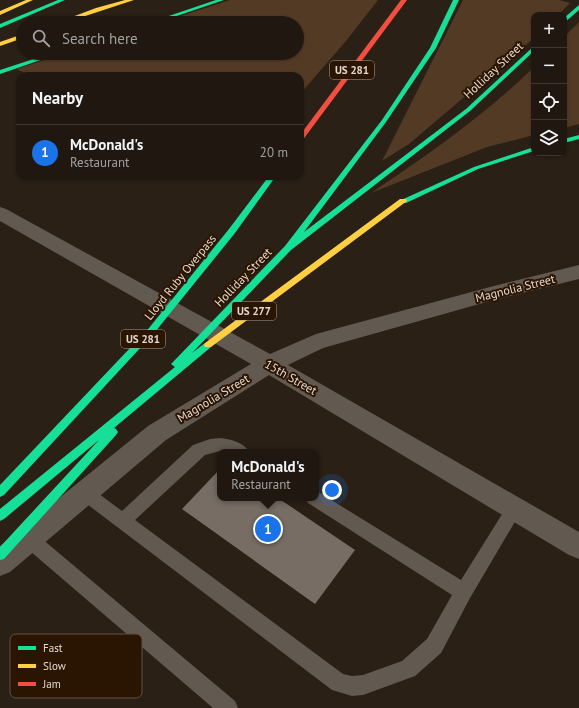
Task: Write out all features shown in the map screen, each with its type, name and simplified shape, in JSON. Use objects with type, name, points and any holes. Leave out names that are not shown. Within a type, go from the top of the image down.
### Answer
[{"type":"main road","points":[[0,13],[30,0]]},
{"type":"main road","points":[[24,16],[62,0]]},
{"type":"main road","points":[[78,16],[131,0]]},
{"type":"main road","points":[[172,16],[221,0]]},
{"type":"main road","name":"US 281","points":[[304,135],[404,0]]},
{"type":"main road","points":[[288,248],[384,121],[433,48],[456,0]]},
{"type":"main road","points":[[567,17],[579,7]]},
{"type":"main road","points":[[0,26],[16,19]]},
{"type":"main road","points":[[0,44],[16,38]]},
{"type":"main road","name":"Holliday Street","points":[[0,555],[209,329],[288,248],[468,110],[531,51]]},
{"type":"main road","points":[[0,72],[37,60]]},
{"type":"main road","points":[[567,140],[579,137]]},
{"type":"main road","name":"US 277","points":[[0,516],[211,343],[407,198],[476,168],[531,150]]},
{"type":"main road","name":"Lloyd Ruby Overpass","points":[[0,492],[152,330],[232,231],[270,180]]},
{"type":"street","name":"15th Street","points":[[0,213],[209,329],[579,546]]},
{"type":"street","name":"Magnolia Street","points":[[0,563],[157,432],[269,364],[316,342],[490,294],[579,272]]},
{"type":"lane","points":[[122,521],[199,450],[209,446],[222,444],[236,449]]},
{"type":"lane","points":[[85,493],[339,683],[352,686],[363,685],[408,668],[434,646],[464,592],[515,508]]},
{"type":"lane","points":[[319,501],[464,592]]},
{"type":"lane","points":[[29,539],[141,634]]},
{"type":"lane","points":[[142,635],[228,708]]},
{"type":"shaded area","points":[[230,0],[378,0],[346,41],[304,89],[304,72],[23,72],[16,69],[45,60],[304,60],[304,16],[181,16]]},
{"type":"shaded area","points":[[463,0],[559,0],[570,3],[561,12],[531,12],[531,41],[409,144],[382,161]]},
{"type":"shaded area","points":[[579,22],[579,124],[567,127],[567,48],[567,34]]},
{"type":"shaded area","points":[[531,70],[531,136],[487,147],[371,193],[456,134]]},
{"type":"building","points":[[217,472],[217,501],[282,501],[355,550],[315,604],[182,509]]},
{"type":"traffic: fast","points":[[24,16],[62,0]]},
{"type":"traffic: fast","points":[[172,16],[221,0]]},
{"type":"traffic: fast","points":[[288,248],[384,121],[433,48],[456,0]]},
{"type":"traffic: fast","points":[[567,18],[579,7]]},
{"type":"traffic: fast","points":[[0,26],[16,19]]},
{"type":"traffic: fast","points":[[288,248],[468,110],[531,51]]},
{"type":"traffic: fast","points":[[0,72],[37,60]]},
{"type":"traffic: fast","points":[[567,140],[579,137]]},
{"type":"traffic: fast","points":[[403,201],[476,168],[531,150]]},
{"type":"traffic: fast","points":[[0,492],[152,330],[232,231],[270,180]]},
{"type":"traffic: fast","points":[[176,364],[288,248]]},
{"type":"traffic: fast","points":[[0,516],[208,345]]},
{"type":"traffic: fast","points":[[0,555],[113,432]]},
{"type":"traffic: slow","points":[[0,13],[30,0]]},
{"type":"traffic: slow","points":[[78,16],[131,0]]},
{"type":"traffic: slow","points":[[0,44],[16,38]]},
{"type":"traffic: slow","points":[[208,345],[403,201]]},
{"type":"traffic: jam","points":[[304,135],[404,0]]},
{"type":"place","name":"McDonald's","points":[[268,529]]}]
